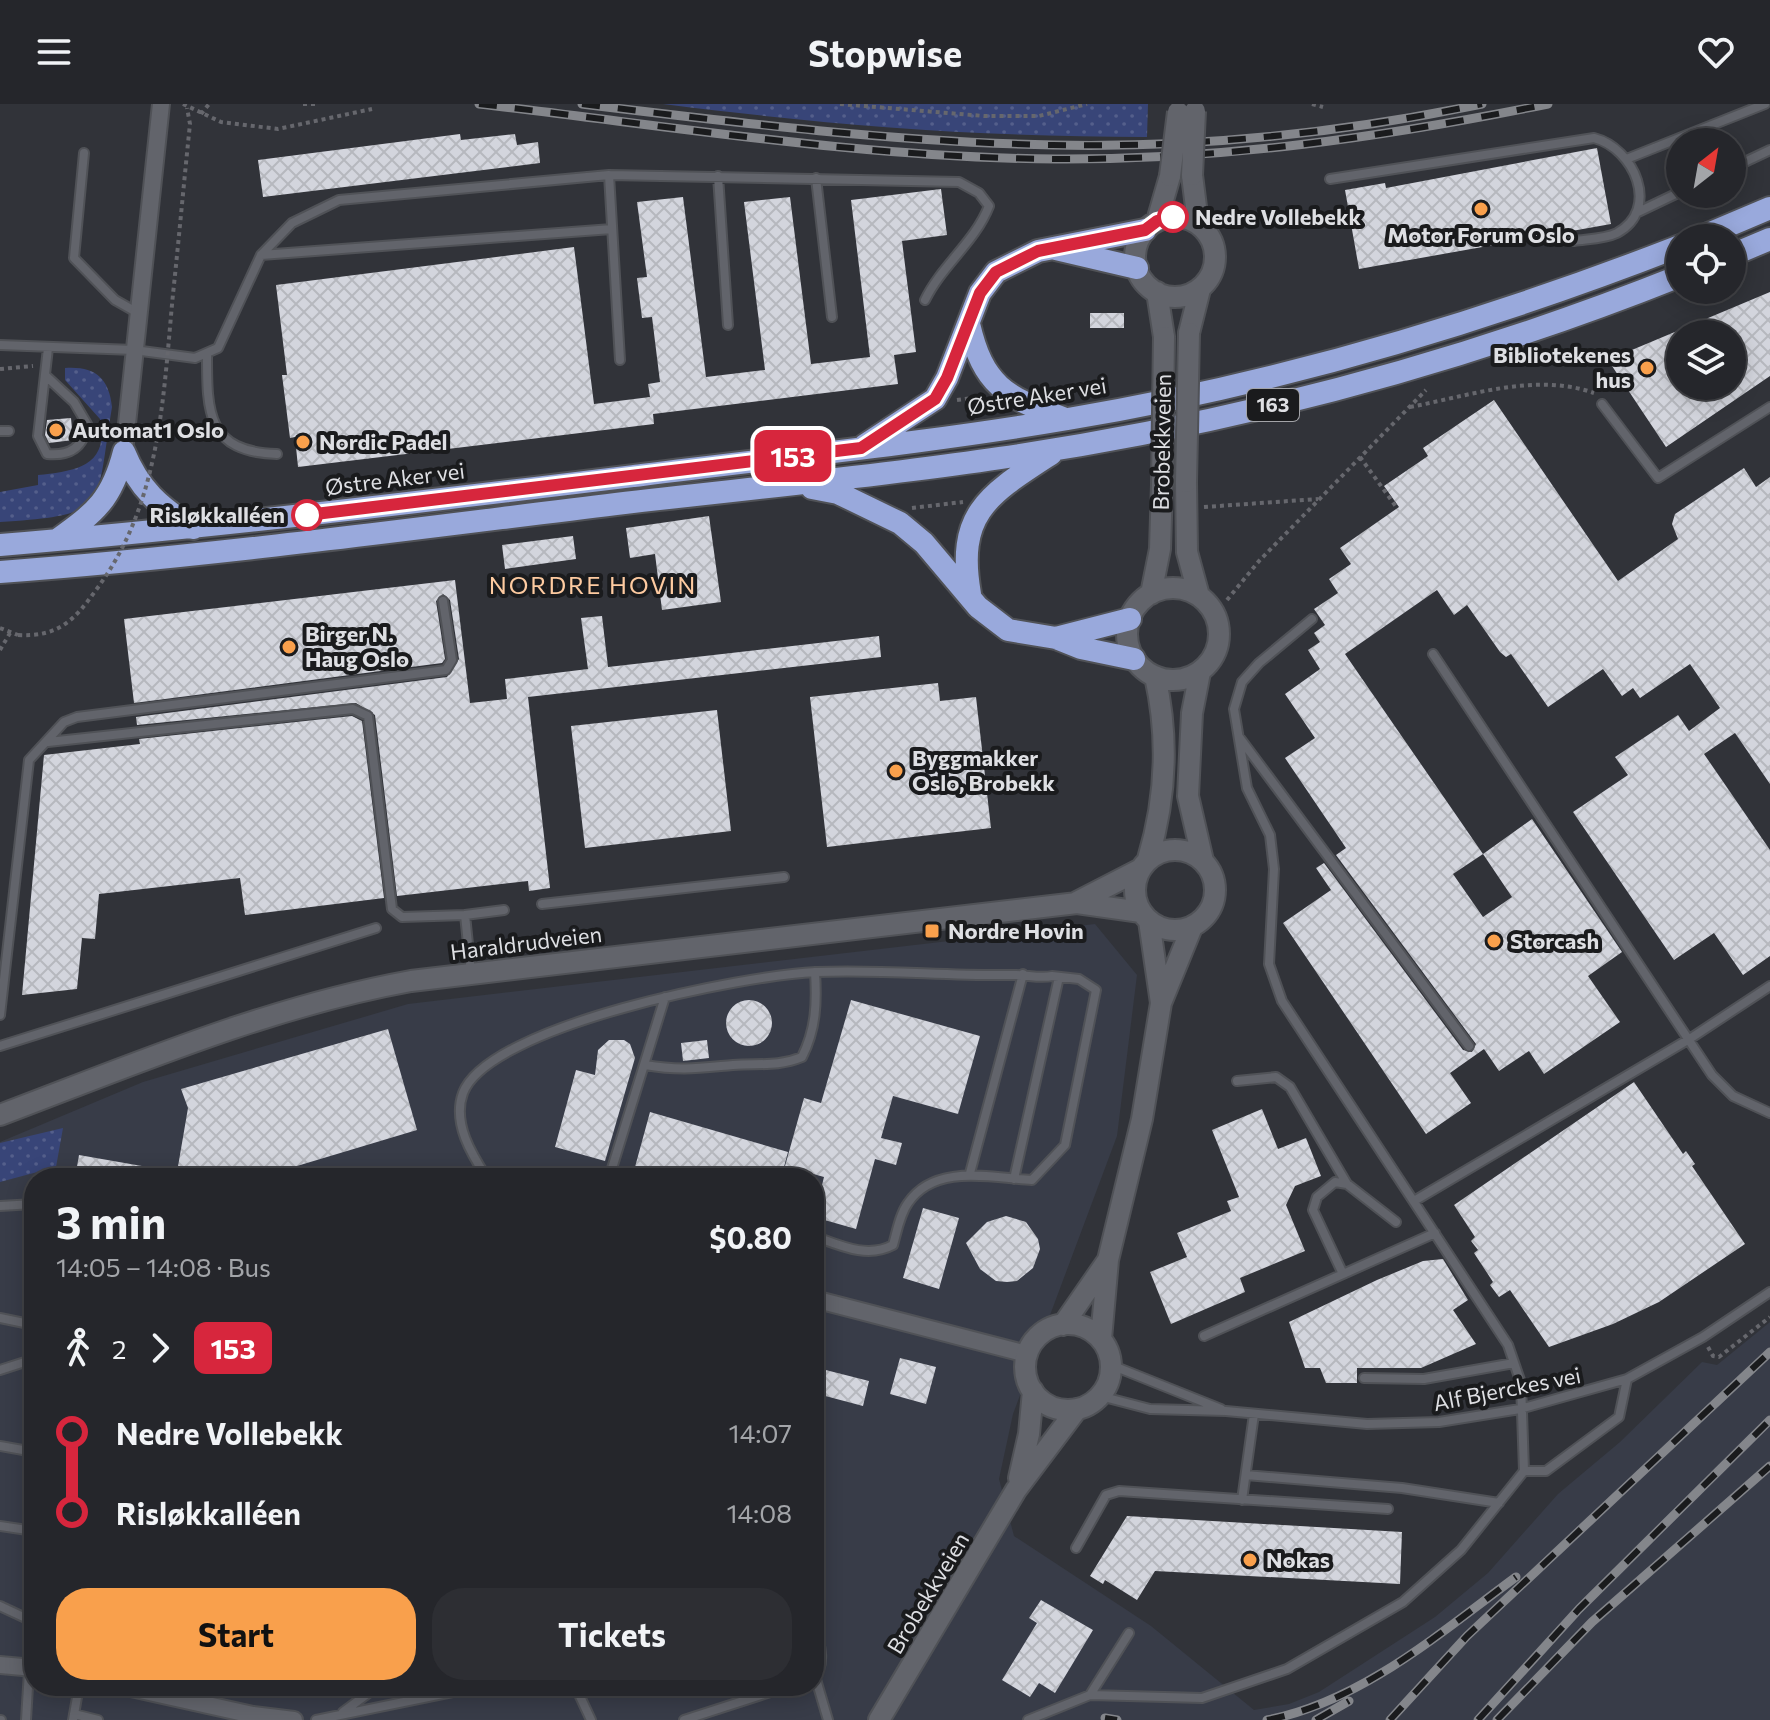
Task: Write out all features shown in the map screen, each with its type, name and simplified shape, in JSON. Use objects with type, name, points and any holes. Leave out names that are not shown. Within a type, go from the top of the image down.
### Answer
[{"type":"highway","points":[[1732,224],[1770,208]]},
{"type":"highway","points":[[861,448],[935,399],[980,293],[996,272],[1024,255],[1151,226]]},
{"type":"highway","points":[[1746,249],[1770,239]]},
{"type":"highway","points":[[1056,249],[1137,268]]},
{"type":"highway","name":"Østre Aker vei","points":[[0,545],[193,528],[861,448],[1068,419],[1223,389],[1398,344],[1530,301],[1666,251]]},
{"type":"highway","name":"163","points":[[0,572],[203,554],[1061,448],[1229,416],[1347,386],[1540,328],[1666,281]]},
{"type":"highway","points":[[969,324],[976,353],[989,379],[1003,391],[1068,419]]},
{"type":"highway","points":[[970,594],[966,541],[977,515],[1005,486],[1061,448]]},
{"type":"highway","points":[[124,452],[135,478],[146,493],[161,508],[193,528]]},
{"type":"highway","points":[[56,541],[105,501],[117,479],[124,452]]},
{"type":"highway","points":[[791,483],[838,493],[886,514],[912,532],[988,616],[1008,630],[1056,638],[1081,648],[1134,659]]},
{"type":"highway","points":[[1056,638],[1130,619]]},
{"type":"street","points":[[124,452],[161,104]]},
{"type":"street","points":[[1187,108],[1198,223]]},
{"type":"street","points":[[1151,226],[1174,217],[1198,223],[1210,236],[1215,255],[1212,274],[1200,289],[1179,297],[1157,292],[1144,282],[1137,268],[1136,252],[1151,226],[1170,176],[1187,108]]},
{"type":"street","name":"Brobekkveien","points":[[1199,596],[1187,552],[1186,482],[1189,333],[1200,289]]},
{"type":"street","name":"Brobekkveien","points":[[1151,594],[1160,549],[1162,484],[1164,337],[1157,292]]},
{"type":"street","points":[[1180,589],[1199,596],[1215,615],[1219,640],[1209,663],[1200,672],[1173,680],[1155,676],[1134,659],[1127,640],[1130,619],[1138,605],[1151,594],[1180,589]]},
{"type":"street","points":[[1101,1339],[1084,1327],[1063,1325],[1041,1334],[1027,1354],[1025,1367],[1033,1391],[1052,1407],[1077,1409],[1100,1396],[1109,1381],[1111,1365],[1101,1339],[1108,1260],[1142,1119],[1161,1003],[1192,927],[1207,915],[1215,897],[1213,877],[1203,861],[1188,796],[1192,713],[1200,672]]},
{"type":"street","points":[[1155,676],[1163,726],[1161,813],[1134,890],[1145,916],[1161,1003]]},
{"type":"street","points":[[1144,864],[1176,849],[1203,861]]},
{"type":"street","name":"Haraldrudveien","points":[[1077,903],[1144,864]]},
{"type":"street","name":"Haraldrudveien","points":[[1,1111],[298,1006],[371,989],[471,973],[1077,903],[1145,916]]},
{"type":"street","points":[[1145,916],[1169,930],[1192,927]]},
{"type":"street","points":[[1063,1325],[1108,1260]]},
{"type":"street","points":[[824,1300],[1027,1354]]},
{"type":"street","name":"Brobekkveien","points":[[1016,1490],[1029,1434],[1033,1391]]},
{"type":"street","name":"Brobekkveien","points":[[879,1720],[1016,1490],[1043,1450],[1077,1409]]},
{"type":"street","points":[[0,1665],[24,1667]]},
{"type":"street","points":[[167,1696],[253,1715],[294,1720]]},
{"type":"lane","points":[[1629,158],[1765,104]]},
{"type":"lane","points":[[1330,179],[1594,138],[1614,145],[1629,158],[1639,182],[1636,213]]},
{"type":"lane","points":[[1746,161],[1770,150]]},
{"type":"lane","points":[[84,153],[74,258],[115,300],[138,313]]},
{"type":"lane","points":[[609,175],[620,360]]},
{"type":"lane","points":[[0,345],[134,350],[195,358],[218,348],[261,255],[292,223],[339,200],[609,175],[959,182],[979,193],[989,206],[981,226],[938,274],[925,300]]},
{"type":"lane","points":[[718,176],[728,325]]},
{"type":"lane","points":[[816,178],[832,317]]},
{"type":"lane","points":[[1574,241],[1616,233],[1636,213],[1666,199]]},
{"type":"lane","points":[[261,255],[612,229]]},
{"type":"lane","points":[[46,376],[74,402],[87,424],[82,442],[67,454],[47,454],[40,444],[48,348]]},
{"type":"lane","points":[[207,353],[207,397],[212,423],[225,440],[241,450],[277,454]]},
{"type":"lane","points":[[1602,404],[1658,478],[1770,407]]},
{"type":"lane","points":[[0,1015],[29,760],[64,722],[77,717],[446,670],[452,660],[443,601]]},
{"type":"lane","points":[[1028,1720],[1090,1695],[1202,1698],[1287,1669],[1403,1602],[1461,1550],[1524,1471],[1521,1383],[1508,1345],[1282,1001],[1269,964],[1274,869],[1270,835],[1247,788],[1234,709],[1242,682],[1259,663],[1312,619]]},
{"type":"lane","points":[[1433,654],[1691,1038],[1712,1075],[1733,1096],[1769,1111]]},
{"type":"lane","points":[[47,742],[353,709],[362,711],[368,716],[392,909],[402,917],[504,910]]},
{"type":"lane","points":[[1239,736],[1469,1046]]},
{"type":"lane","points":[[542,904],[784,877]]},
{"type":"lane","points":[[465,915],[471,973]]},
{"type":"lane","points":[[0,1046],[376,928]]},
{"type":"lane","points":[[645,1065],[695,1071],[734,1065],[782,1065],[802,1057],[812,1036],[817,1004],[815,972]]},
{"type":"lane","points":[[481,1168],[467,1146],[461,1115],[463,1094],[477,1071],[501,1053],[616,1009],[665,997],[815,972],[1023,974],[1079,979],[1096,990],[1065,1145],[1032,1180],[970,1173],[919,1188],[905,1205],[893,1245],[883,1250],[856,1251],[824,1240]]},
{"type":"lane","points":[[970,1173],[1023,974]]},
{"type":"lane","points":[[1014,1179],[1059,977]]},
{"type":"lane","points":[[1414,1201],[1691,1038],[1770,986]]},
{"type":"lane","points":[[612,1168],[665,997]]},
{"type":"lane","points":[[1237,1081],[1276,1077],[1290,1087],[1347,1184],[1396,1222]]},
{"type":"lane","points":[[1343,1274],[1313,1210],[1317,1197],[1335,1182],[1347,1184]]},
{"type":"lane","points":[[0,1206],[24,1205]]},
{"type":"lane","points":[[1204,1336],[1435,1233]]},
{"type":"lane","name":"Alf Bjerckes vei","points":[[1100,1396],[1150,1409],[1226,1411],[1367,1424],[1439,1422],[1520,1409],[1627,1379],[1703,1337],[1770,1292]]},
{"type":"lane","points":[[0,1318],[24,1323]]},
{"type":"lane","points":[[0,1370],[24,1362]]},
{"type":"lane","points":[[1364,1378],[1424,1379],[1514,1363]]},
{"type":"lane","name":"Alf Bjerckes vei","points":[[1111,1365],[1226,1411]]},
{"type":"lane","points":[[1524,1471],[1546,1471],[1619,1417],[1627,1379]]},
{"type":"lane","points":[[1242,1500],[1254,1414]]},
{"type":"lane","points":[[0,1446],[24,1450]]},
{"type":"lane","points":[[1246,1475],[1402,1488],[1499,1503]]},
{"type":"lane","points":[[1076,1548],[1106,1495],[1119,1491],[1388,1509]]},
{"type":"lane","points":[[0,1526],[24,1530]]},
{"type":"lane","points":[[0,1606],[24,1614]]},
{"type":"lane","points":[[1090,1695],[1129,1633]]},
{"type":"lane","points":[[26,1720],[29,1696]]},
{"type":"lane","points":[[77,1696],[73,1717],[98,1720]]},
{"type":"lane","points":[[341,1713],[364,1696]]},
{"type":"lane","points":[[316,1720],[430,1696]]},
{"type":"lane","points":[[583,1696],[591,1720]]},
{"type":"lane","points":[[684,1720],[758,1696]]},
{"type":"lane","points":[[821,1696],[828,1720]]},
{"type":"path","points":[[201,114],[209,104]]},
{"type":"path","points":[[303,104],[316,104]]},
{"type":"path","points":[[840,104],[1025,116],[1087,104]]},
{"type":"path","points":[[1312,104],[1323,107]]},
{"type":"path","points":[[185,106],[233,124],[278,129],[372,109]]},
{"type":"path","points":[[0,628],[18,635],[46,635],[58,631],[76,617],[124,547],[147,490],[162,408],[190,124],[185,106]]},
{"type":"path","points":[[0,369],[47,365]]},
{"type":"path","points":[[1408,408],[1504,389],[1556,383],[1595,393],[1602,404]]},
{"type":"path","points":[[1227,600],[1247,574],[1426,390]]},
{"type":"path","points":[[947,401],[991,395]]},
{"type":"path","points":[[1360,457],[1397,508]]},
{"type":"path","points":[[1201,507],[1320,499]]},
{"type":"path","points":[[897,510],[975,501]]},
{"type":"path","points":[[0,650],[10,633]]},
{"type":"path","points":[[1721,1356],[1770,1317]]},
{"type":"shaded area","points":[[663,104],[1148,104],[1147,137],[1024,135],[904,128]]},
{"type":"shaded area","points":[[65,368],[92,372],[103,381],[110,397],[112,407],[98,486],[91,500],[80,509],[62,515],[0,522],[0,492],[38,485],[38,475],[86,464],[100,447],[100,419],[65,380]]},
{"type":"shaded area","points":[[1095,924],[1137,975],[1117,1136],[1013,1414],[999,1479],[1014,1536],[1151,1626],[1254,1710],[1289,1704],[1319,1692],[1435,1617],[1488,1573],[1558,1494],[1620,1442],[1702,1362],[1717,1365],[1770,1322],[1770,1720],[0,1720],[0,1142],[143,1082],[408,1004]]},
{"type":"shaded area","points":[[63,1128],[56,1167],[24,1168],[24,1176],[0,1182],[0,1143]]},
{"type":"building","points":[[460,134],[461,140],[515,134],[517,145],[538,142],[540,163],[263,197],[258,160]]},
{"type":"building","points":[[1597,148],[1611,224],[1359,269],[1345,190],[1385,183],[1386,188]]},
{"type":"building","points":[[941,189],[947,235],[902,241],[916,352],[894,355],[898,384],[653,414],[654,424],[298,467],[295,437],[290,438],[282,375],[287,375],[276,285],[574,247],[594,404],[650,397],[648,384],[660,382],[652,317],[642,318],[637,278],[647,277],[637,202],[683,197],[706,377],[765,370],[744,202],[790,197],[811,364],[870,357],[851,200]]},
{"type":"building","name":"Bibliotekenes hus","points":[[1770,292],[1770,376],[1746,392],[1746,320],[1703,320]]},
{"type":"building","points":[[1090,313],[1124,313],[1124,328],[1090,328]]},
{"type":"building","name":"Bibliotekenes hus","points":[[1666,336],[1666,400],[1735,400],[1666,447],[1608,360]]},
{"type":"building","points":[[1494,400],[1618,581],[1678,539],[1672,524],[1675,514],[1744,468],[1756,487],[1770,477],[1770,784],[1735,733],[1704,754],[1770,850],[1770,956],[1743,975],[1714,933],[1674,960],[1573,812],[1628,775],[1615,757],[1678,715],[1689,731],[1720,708],[1690,664],[1640,698],[1633,688],[1622,696],[1603,669],[1548,707],[1511,654],[1506,657],[1500,652],[1467,605],[1454,615],[1437,590],[1345,654],[1483,854],[1532,819],[1622,952],[1588,976],[1620,1022],[1544,1074],[1529,1051],[1499,1071],[1484,1049],[1450,1073],[1471,1103],[1426,1134],[1283,923],[1331,890],[1316,868],[1324,863],[1463,1050],[1472,1052],[1476,1044],[1336,855],[1346,848],[1285,758],[1315,738],[1285,694],[1320,669],[1308,650],[1320,642],[1314,633],[1325,625],[1314,609],[1338,593],[1329,579],[1351,564],[1340,548],[1399,507],[1384,486],[1428,456],[1423,448]],"holes":[[[1483,854],[1512,897],[1483,917],[1453,874]]]},
{"type":"building","points":[[71,418],[73,440],[49,443],[45,435],[47,420]]},
{"type":"building","points":[[709,516],[721,602],[662,610],[655,554],[630,558],[626,528]]},
{"type":"building","points":[[573,536],[576,559],[505,569],[502,545]]},
{"type":"building","points":[[455,580],[470,703],[507,699],[505,679],[588,669],[581,618],[602,616],[608,667],[879,636],[881,657],[528,697],[550,888],[529,891],[528,881],[397,896],[375,715],[356,703],[137,725],[136,717],[447,677],[459,659],[450,600],[443,594],[436,601],[445,659],[442,663],[134,703],[124,619]]},
{"type":"building","points":[[938,683],[940,701],[976,697],[991,828],[827,847],[810,697]]},
{"type":"building","points":[[717,710],[731,831],[585,848],[571,726]]},
{"type":"building","points":[[352,716],[362,721],[384,898],[245,915],[240,878],[99,894],[95,939],[82,938],[77,989],[22,995],[44,755],[140,744],[139,739]]},
{"type":"building","points":[[749,1000],[765,1007],[772,1023],[765,1039],[749,1046],[733,1039],[726,1023],[733,1007]]},
{"type":"building","points":[[851,1000],[980,1036],[958,1114],[893,1096],[881,1138],[902,1143],[896,1165],[875,1159],[856,1229],[824,1220],[824,1168],[785,1166],[804,1098],[821,1103]]},
{"type":"building","points":[[388,1029],[417,1130],[296,1168],[178,1168],[188,1108],[181,1089]]},
{"type":"building","points":[[609,1040],[624,1040],[630,1044],[635,1058],[605,1161],[555,1147],[576,1070],[595,1075],[598,1050]]},
{"type":"building","points":[[707,1040],[709,1058],[683,1061],[681,1043]]},
{"type":"building","points":[[1634,1082],[1683,1154],[1686,1151],[1695,1164],[1692,1166],[1745,1244],[1659,1302],[1613,1324],[1549,1347],[1510,1290],[1499,1297],[1490,1285],[1493,1282],[1474,1253],[1478,1250],[1471,1241],[1475,1237],[1454,1205]]},
{"type":"building","points":[[1262,1109],[1278,1149],[1306,1138],[1321,1176],[1295,1186],[1286,1205],[1305,1251],[1240,1278],[1245,1292],[1171,1324],[1150,1272],[1187,1257],[1177,1233],[1231,1211],[1227,1201],[1239,1197],[1212,1130]]},
{"type":"building","points":[[650,1112],[788,1152],[784,1168],[635,1168]]},
{"type":"building","points":[[79,1155],[153,1168],[77,1168]]},
{"type":"building","points":[[923,1208],[959,1218],[939,1289],[903,1278]]},
{"type":"building","points":[[1006,1216],[1026,1222],[1038,1239],[1040,1249],[1033,1268],[1017,1281],[1007,1282],[996,1281],[980,1269],[966,1243],[987,1222]]},
{"type":"building","points":[[1443,1259],[1468,1300],[1453,1310],[1476,1344],[1421,1368],[1357,1368],[1357,1383],[1326,1383],[1320,1368],[1305,1368],[1289,1322],[1423,1261]]},
{"type":"building","points":[[900,1358],[936,1367],[926,1404],[890,1394]]},
{"type":"building","points":[[824,1370],[869,1381],[863,1406],[824,1396]]},
{"type":"building","name":"Nokas","points":[[1127,1516],[1402,1532],[1400,1584],[1155,1571],[1137,1600],[1105,1580],[1103,1584],[1090,1576]]},
{"type":"building","points":[[1041,1600],[1093,1630],[1055,1693],[1039,1683],[1030,1697],[1002,1680],[1037,1623],[1029,1618]]},
{"type":"railway","points":[[479,104],[840,147],[1056,159],[1242,151],[1426,127],[1548,104]]},
{"type":"railway","points":[[582,104],[876,136],[1053,145],[1161,144],[1323,131],[1482,104]]},
{"type":"railway","points":[[1390,1720],[1467,1636],[1770,1352]]},
{"type":"railway","points":[[1478,1720],[1579,1609],[1770,1420]]},
{"type":"railway","points":[[1497,1720],[1592,1622],[1770,1466]]},
{"type":"railway","points":[[1267,1720],[1302,1711],[1367,1681],[1429,1642],[1516,1577]]},
{"type":"railway","points":[[1316,1720],[1349,1701]]},
{"type":"railway","points":[[1105,1718],[1117,1720]]},
{"type":"bus line","name":"153","points":[[307,515],[861,448],[935,399],[947,378],[980,293],[996,272],[1024,255],[1145,230],[1157,221],[1173,217]]},
{"type":"place","name":"Motor Forum Oslo","points":[[1481,209]]},
{"type":"place","name":"Nedre Vollebekk","points":[[1173,217]]},
{"type":"place","name":"Bibliotekenes hus","points":[[1647,368]]},
{"type":"place","name":"Automat1 Oslo","points":[[56,430]]},
{"type":"place","name":"Nordic Padel","points":[[303,442]]},
{"type":"place","name":"Risløkkalléen","points":[[307,515]]},
{"type":"place","name":"Birger N. Haug Oslo","points":[[289,647]]},
{"type":"place","name":"Byggmakker Oslo, Brobekk","points":[[896,771]]},
{"type":"place","name":"Nordre Hovin","points":[[932,931]]},
{"type":"place","name":"Storcash","points":[[1494,941]]},
{"type":"place","name":"Nokas","points":[[1250,1560]]},
{"type":"district","name":"NORDRE HOVIN","points":[[593,586]]}]
